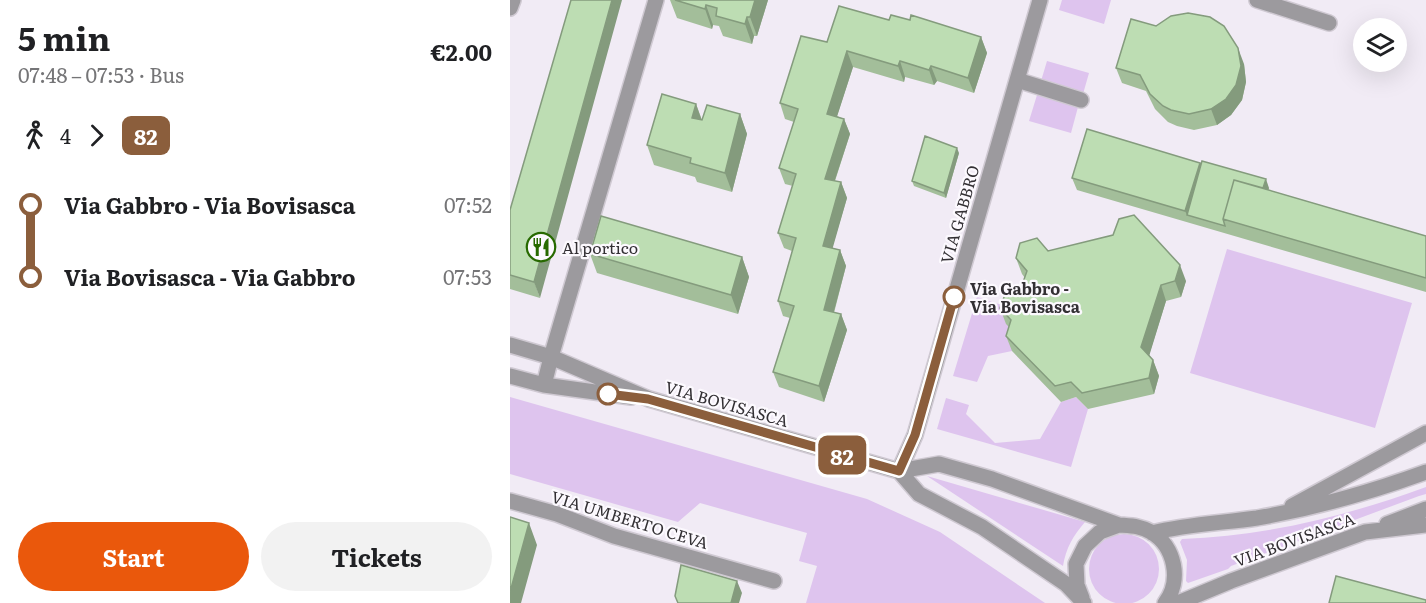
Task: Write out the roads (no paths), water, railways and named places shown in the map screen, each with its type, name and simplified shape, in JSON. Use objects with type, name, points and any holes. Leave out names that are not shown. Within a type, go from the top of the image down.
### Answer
[{"type":"street","points":[[510,9],[513,0]]},
{"type":"street","points":[[544,385],[656,0]]},
{"type":"street","name":"VIA GABBRO","points":[[899,471],[915,435],[1041,0]]},
{"type":"street","points":[[1257,0],[1329,23]]},
{"type":"street","points":[[1017,80],[1081,100]]},
{"type":"street","name":"VIA BOVISASCA","points":[[510,345],[551,357],[648,399],[899,471],[939,464],[992,479],[1119,525],[1136,526],[1152,533],[1179,526],[1277,514],[1349,497],[1426,472]]},
{"type":"street","name":"VIA BOVISASCA","points":[[510,376],[544,385],[648,399]]},
{"type":"street","points":[[1277,514],[1426,433]]},
{"type":"street","points":[[899,471],[919,494],[982,527],[1066,584],[1084,603]]},
{"type":"street","name":"VIA UMBERTO CEVA","points":[[510,501],[557,514],[614,536],[774,581]]},
{"type":"street","points":[[1365,532],[1426,509]]},
{"type":"street","points":[[1084,603],[1077,585],[1077,564],[1085,546],[1100,532],[1119,525]]},
{"type":"street","name":"VIA BOVISASCA","points":[[1178,603],[1365,532],[1426,525]]},
{"type":"street","points":[[1152,533],[1167,549],[1175,570],[1174,585],[1165,603]]},
{"type":"place","name":"Al portico","points":[[541,247]]},
{"type":"place","name":"Via Gabbro - Via Bovisasca","points":[[954,297]]}]
